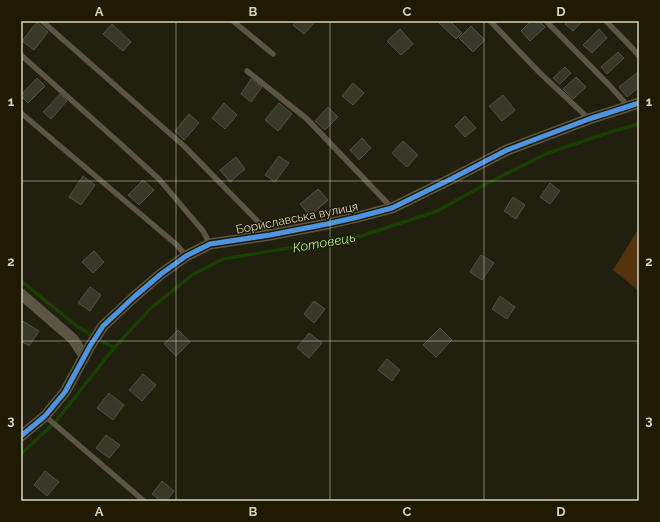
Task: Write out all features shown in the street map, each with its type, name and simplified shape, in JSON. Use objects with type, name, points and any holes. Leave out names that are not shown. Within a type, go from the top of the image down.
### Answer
[{"type":"street","name":"Бориславська вулиця","points":[[21,436],[45,416],[65,392],[87,351],[103,326],[161,274],[186,256],[210,244],[358,217],[392,208],[507,150],[589,119],[634,105]]},
{"type":"street","points":[[21,294],[87,351]]},
{"type":"lane","points":[[42,21],[184,146],[270,234]]},
{"type":"lane","points":[[233,21],[273,54]]},
{"type":"lane","points":[[490,21],[540,73],[589,119]]},
{"type":"lane","points":[[546,21],[610,86],[634,105]]},
{"type":"lane","points":[[606,21],[639,56]]},
{"type":"lane","points":[[21,55],[159,179],[203,231],[210,244]]},
{"type":"lane","points":[[247,71],[307,119],[392,208]]},
{"type":"lane","points":[[21,112],[177,245],[186,256]]},
{"type":"lane","points":[[45,416],[144,501]]},
{"type":"shaded area","points":[[639,228],[639,291],[613,270]]},
{"type":"building","points":[[297,21],[316,21],[304,34],[293,25]]},
{"type":"building","points":[[437,21],[450,21],[462,33],[456,39]]},
{"type":"building","points":[[531,21],[539,21],[545,27],[530,41],[521,31]]},
{"type":"building","points":[[568,21],[583,21],[573,31],[565,24]]},
{"type":"building","points":[[37,22],[48,32],[34,50],[22,41]]},
{"type":"building","points":[[112,24],[131,42],[123,51],[103,34]]},
{"type":"building","points":[[471,26],[485,40],[473,52],[459,38]]},
{"type":"building","points":[[400,29],[413,44],[401,55],[387,41]]},
{"type":"building","points":[[599,29],[607,38],[592,53],[583,45]]},
{"type":"building","points":[[618,52],[624,58],[607,74],[601,67]]},
{"type":"building","points":[[565,67],[571,73],[560,84],[553,78]]},
{"type":"building","points":[[638,72],[639,87],[627,97],[619,87]]},
{"type":"building","points":[[576,77],[586,87],[573,99],[563,89]]},
{"type":"building","points":[[37,78],[45,86],[28,103],[21,95]]},
{"type":"building","points":[[251,79],[262,87],[251,102],[241,94]]},
{"type":"building","points":[[353,83],[364,93],[353,105],[342,96]]},
{"type":"building","points":[[60,94],[67,101],[51,119],[43,112]]},
{"type":"building","points":[[503,95],[515,110],[502,121],[489,106]]},
{"type":"building","points":[[224,103],[237,115],[225,129],[212,118]]},
{"type":"building","points":[[279,103],[292,114],[278,131],[265,120]]},
{"type":"building","points":[[328,107],[338,117],[325,130],[315,121]]},
{"type":"building","points":[[189,114],[199,123],[184,140],[175,131]]},
{"type":"building","points":[[465,116],[476,128],[465,137],[455,126]]},
{"type":"building","points":[[362,138],[371,148],[359,160],[350,150]]},
{"type":"building","points":[[403,141],[418,155],[407,167],[392,153]]},
{"type":"building","points":[[279,156],[289,163],[275,182],[265,175]]},
{"type":"building","points":[[236,157],[245,169],[230,182],[220,170]]},
{"type":"building","points":[[83,176],[95,185],[81,205],[69,197]]},
{"type":"building","points":[[143,180],[154,190],[139,205],[128,195]]},
{"type":"building","points":[[550,183],[560,191],[550,204],[540,197]]},
{"type":"building","points":[[318,189],[328,200],[310,216],[300,204]]},
{"type":"building","points":[[513,197],[525,205],[516,219],[504,211]]},
{"type":"building","points":[[94,251],[104,262],[93,273],[82,262]]},
{"type":"building","points":[[481,255],[494,263],[482,280],[470,272]]},
{"type":"building","points":[[90,287],[101,295],[90,311],[78,303]]},
{"type":"building","points":[[500,296],[515,307],[507,319],[492,309]]},
{"type":"building","points":[[314,301],[325,309],[314,323],[304,314]]},
{"type":"building","points":[[21,320],[39,331],[29,346],[21,341]]},
{"type":"building","points":[[440,328],[452,340],[436,357],[423,345]]},
{"type":"building","points":[[178,330],[190,342],[176,356],[164,344]]},
{"type":"building","points":[[309,333],[322,343],[309,358],[297,348]]},
{"type":"building","points":[[387,359],[400,370],[392,381],[378,370]]},
{"type":"building","points":[[143,374],[156,385],[142,401],[129,390]]},
{"type":"building","points":[[109,393],[124,405],[113,420],[97,408]]},
{"type":"building","points":[[106,435],[120,445],[109,458],[96,448]]},
{"type":"building","points":[[45,471],[59,482],[47,496],[34,485]]},
{"type":"building","points":[[162,481],[174,491],[166,501],[161,501],[152,494]]},
{"type":"waterway","name":"Котовець","points":[[56,421],[114,348],[150,309],[192,275],[223,259],[361,236],[437,211],[548,153],[639,124]]},
{"type":"waterway","points":[[21,281],[78,327],[114,348]]},
{"type":"waterway","name":"Котовець","points":[[21,454],[51,426]]},
{"type":"cycle path","points":[[21,436],[45,416],[65,392],[90,346],[103,326],[161,274],[186,256],[210,244],[270,235],[327,224],[392,208],[507,150],[589,119],[639,103]]}]
